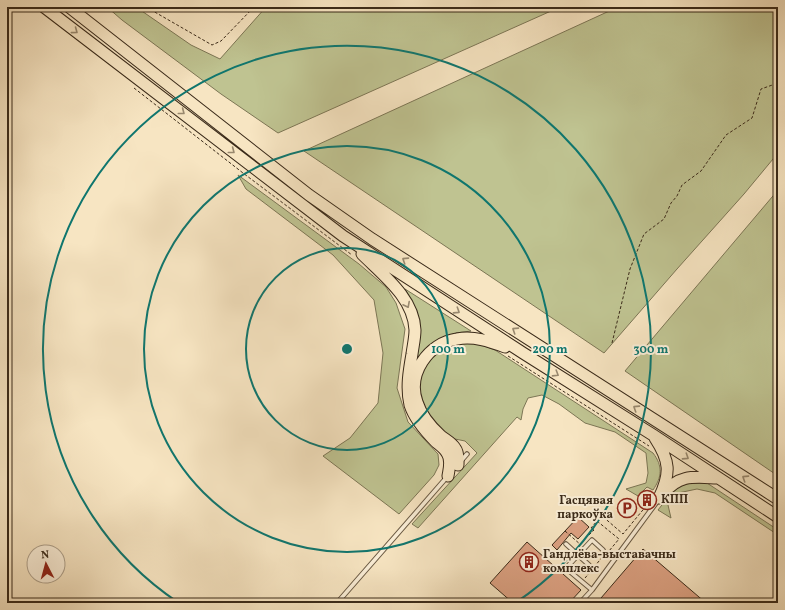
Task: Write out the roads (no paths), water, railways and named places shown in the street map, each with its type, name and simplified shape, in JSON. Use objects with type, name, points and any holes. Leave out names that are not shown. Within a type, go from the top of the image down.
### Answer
[{"type":"highway","points":[[69,7],[309,195],[372,239],[778,499]]},
{"type":"highway","points":[[41,9],[342,236],[522,353],[661,447],[667,466],[666,482],[656,498]]},
{"type":"highway","points":[[342,236],[398,290],[407,304],[413,318],[415,329],[408,385],[411,406],[415,417],[421,426],[447,453],[450,464],[448,476]]},
{"type":"highway","points":[[458,466],[456,448],[430,426],[417,403],[414,392],[415,379],[419,367],[433,349],[444,342],[456,339],[470,338],[486,340],[522,353]]},
{"type":"highway","points":[[651,440],[718,478],[778,517]]},
{"type":"highway","points":[[656,498],[670,486],[685,478],[718,478]]},
{"type":"lane","points":[[340,602],[467,454]]},
{"type":"lane","points":[[580,603],[592,590],[652,508],[656,498]]},
{"type":"lane","points":[[592,590],[568,570],[567,567],[592,540],[603,550]]},
{"type":"lane","points":[[566,544],[589,565]]},
{"type":"place","name":"КПП","points":[[647,500]]},
{"type":"place","name":"Гасцявая паркоўка","points":[[627,508]]},
{"type":"place","name":"Гандлёва-выставачны комплекс","points":[[529,562]]}]
